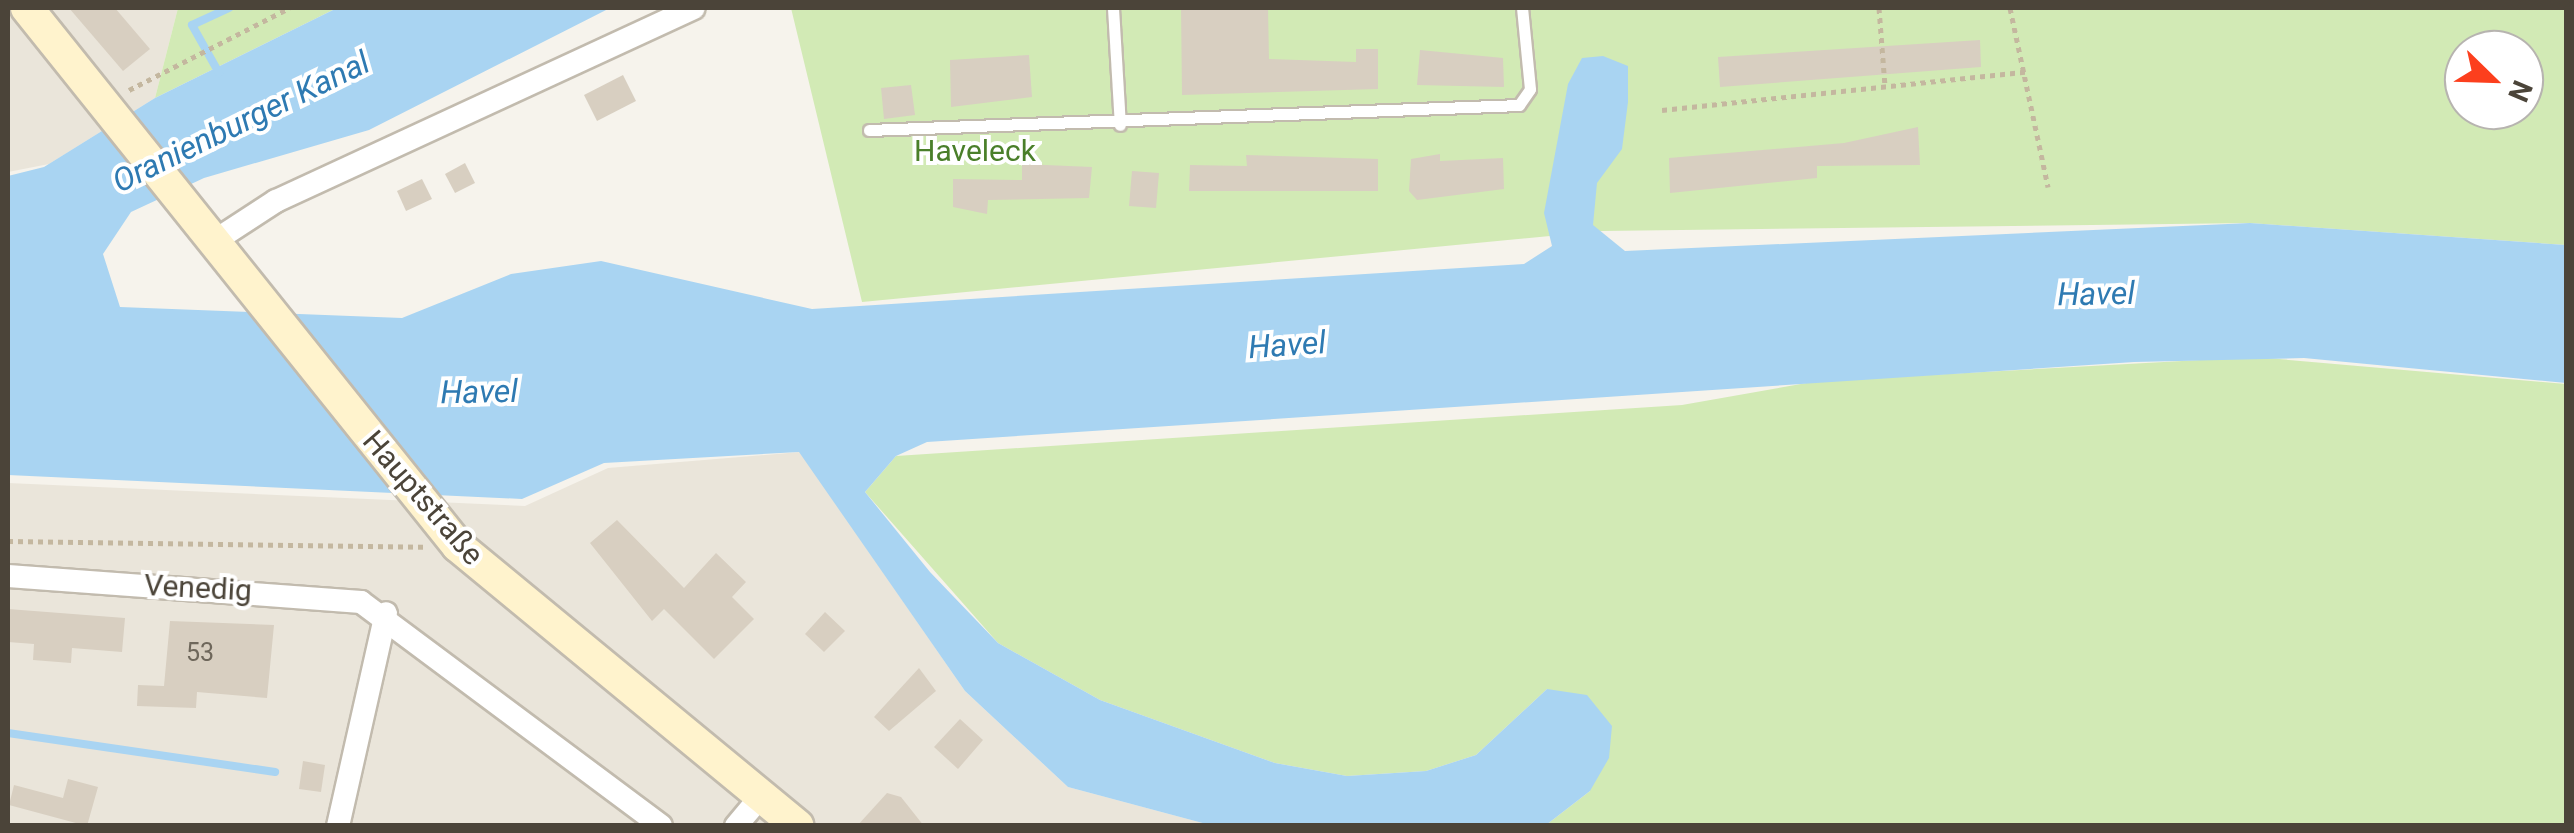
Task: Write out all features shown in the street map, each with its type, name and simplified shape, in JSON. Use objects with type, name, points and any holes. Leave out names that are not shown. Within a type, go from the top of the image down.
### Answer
[{"type":"main road","name":"Hauptstraße","points":[[27,8],[458,546],[798,826]]},
{"type":"street","points":[[214,242],[276,200],[694,8]]},
{"type":"street","name":"Venedig","points":[[8,576],[322,596],[386,613],[661,826]]},
{"type":"street","points":[[338,826],[386,613]]},
{"type":"street","points":[[736,826],[761,796]]},
{"type":"lane","points":[[1113,8],[1120,125]]},
{"type":"lane","points":[[869,130],[1120,125],[1519,106],[1530,89],[1522,8]]},
{"type":"path","points":[[106,106],[182,58],[289,8]]},
{"type":"path","points":[[1879,8],[1885,86]]},
{"type":"path","points":[[2010,8],[2048,186]]},
{"type":"path","points":[[1662,110],[2025,72]]},
{"type":"path","points":[[8,541],[365,548],[458,546]]},
{"type":"shaded area","points":[[8,8],[178,8],[155,98],[49,164],[8,172]]},
{"type":"shaded area","points":[[800,452],[965,691],[1068,787],[1210,825],[8,825],[8,483],[525,506],[608,468]]},
{"type":"green space","points":[[178,8],[337,8],[155,98]]},
{"type":"green space","name":"Haveleck","points":[[791,8],[2566,8],[2566,245],[2250,223],[1602,231],[862,302]]},
{"type":"green space","points":[[2255,357],[2566,384],[2566,825],[1546,825],[1590,791],[1547,689],[1476,755],[1426,771],[1347,776],[1275,763],[1100,700],[998,643],[865,492],[896,456],[1682,405],[1818,381]]},
{"type":"water","points":[[337,8],[610,8],[369,130],[204,178],[131,212],[103,254],[120,307],[402,318],[511,274],[601,261],[812,309],[1524,264],[1552,246],[1544,213],[1568,84],[1582,58],[1603,56],[1628,66],[1628,102],[1622,149],[1597,183],[1593,225],[1625,251],[2250,223],[2566,245],[2566,383],[2304,358],[2134,362],[927,442],[896,456],[865,492],[930,572],[998,643],[1100,700],[1275,763],[1347,776],[1426,771],[1476,755],[1547,689],[1587,695],[1612,726],[1609,758],[1590,791],[1546,825],[1210,825],[1068,787],[965,691],[799,452],[604,463],[522,499],[8,475],[8,176],[44,167],[155,98]]},
{"type":"building","points":[[69,8],[115,8],[150,49],[123,71]]},
{"type":"building","points":[[1181,8],[1268,8],[1269,59],[1356,62],[1356,49],[1378,49],[1378,89],[1182,95]]},
{"type":"building","points":[[1980,40],[1981,67],[1720,87],[1718,57]]},
{"type":"building","points":[[1420,50],[1503,58],[1504,87],[1417,85]]},
{"type":"building","points":[[1029,55],[1032,97],[951,107],[950,60]]},
{"type":"building","points":[[623,75],[636,101],[597,121],[584,95]]},
{"type":"building","points":[[911,85],[915,115],[884,119],[881,88]]},
{"type":"building","points":[[1918,127],[1920,165],[1817,166],[1817,178],[1670,193],[1669,158],[1844,143]]},
{"type":"building","points":[[1440,154],[1440,161],[1503,158],[1504,189],[1417,200],[1409,191],[1411,159]]},
{"type":"building","points":[[1246,155],[1378,159],[1378,191],[1189,191],[1190,165],[1247,166]]},
{"type":"building","points":[[465,163],[475,183],[455,193],[445,174]]},
{"type":"building","points":[[1022,164],[1092,167],[1089,198],[988,200],[987,214],[953,207],[953,179],[1022,180]]},
{"type":"building","points":[[1132,171],[1159,173],[1156,208],[1129,206]]},
{"type":"building","points":[[422,179],[432,199],[406,211],[397,191]]},
{"type":"building","points":[[617,520],[684,588],[716,553],[746,582],[732,597],[754,619],[714,659],[664,609],[652,621],[590,543]]},
{"type":"building","points":[[8,609],[125,618],[122,652],[72,648],[71,663],[33,660],[34,644],[8,642]]},
{"type":"building","points":[[825,612],[845,631],[824,652],[805,634]]},
{"type":"building","points":[[170,621],[274,625],[267,698],[197,692],[196,708],[137,706],[138,685],[164,686]]},
{"type":"building","points":[[919,668],[936,691],[889,731],[874,717]]},
{"type":"building","points":[[960,719],[983,740],[958,769],[934,747]]},
{"type":"building","points":[[303,761],[325,765],[321,792],[299,789]]},
{"type":"building","points":[[68,779],[98,787],[87,826],[9,805],[14,785],[63,798]]},
{"type":"building","points":[[887,793],[901,797],[924,826],[857,826]]},
{"type":"waterway","points":[[219,73],[192,25],[229,8]]},
{"type":"waterway","points":[[8,733],[275,772]]},
{"type":"water label","name":"Oranienburger Kanal","points":[[241,122]]},
{"type":"water label","name":"Havel","points":[[2096,294]]},
{"type":"water label","name":"Havel","points":[[1287,345]]},
{"type":"water label","name":"Havel","points":[[479,392]]}]
